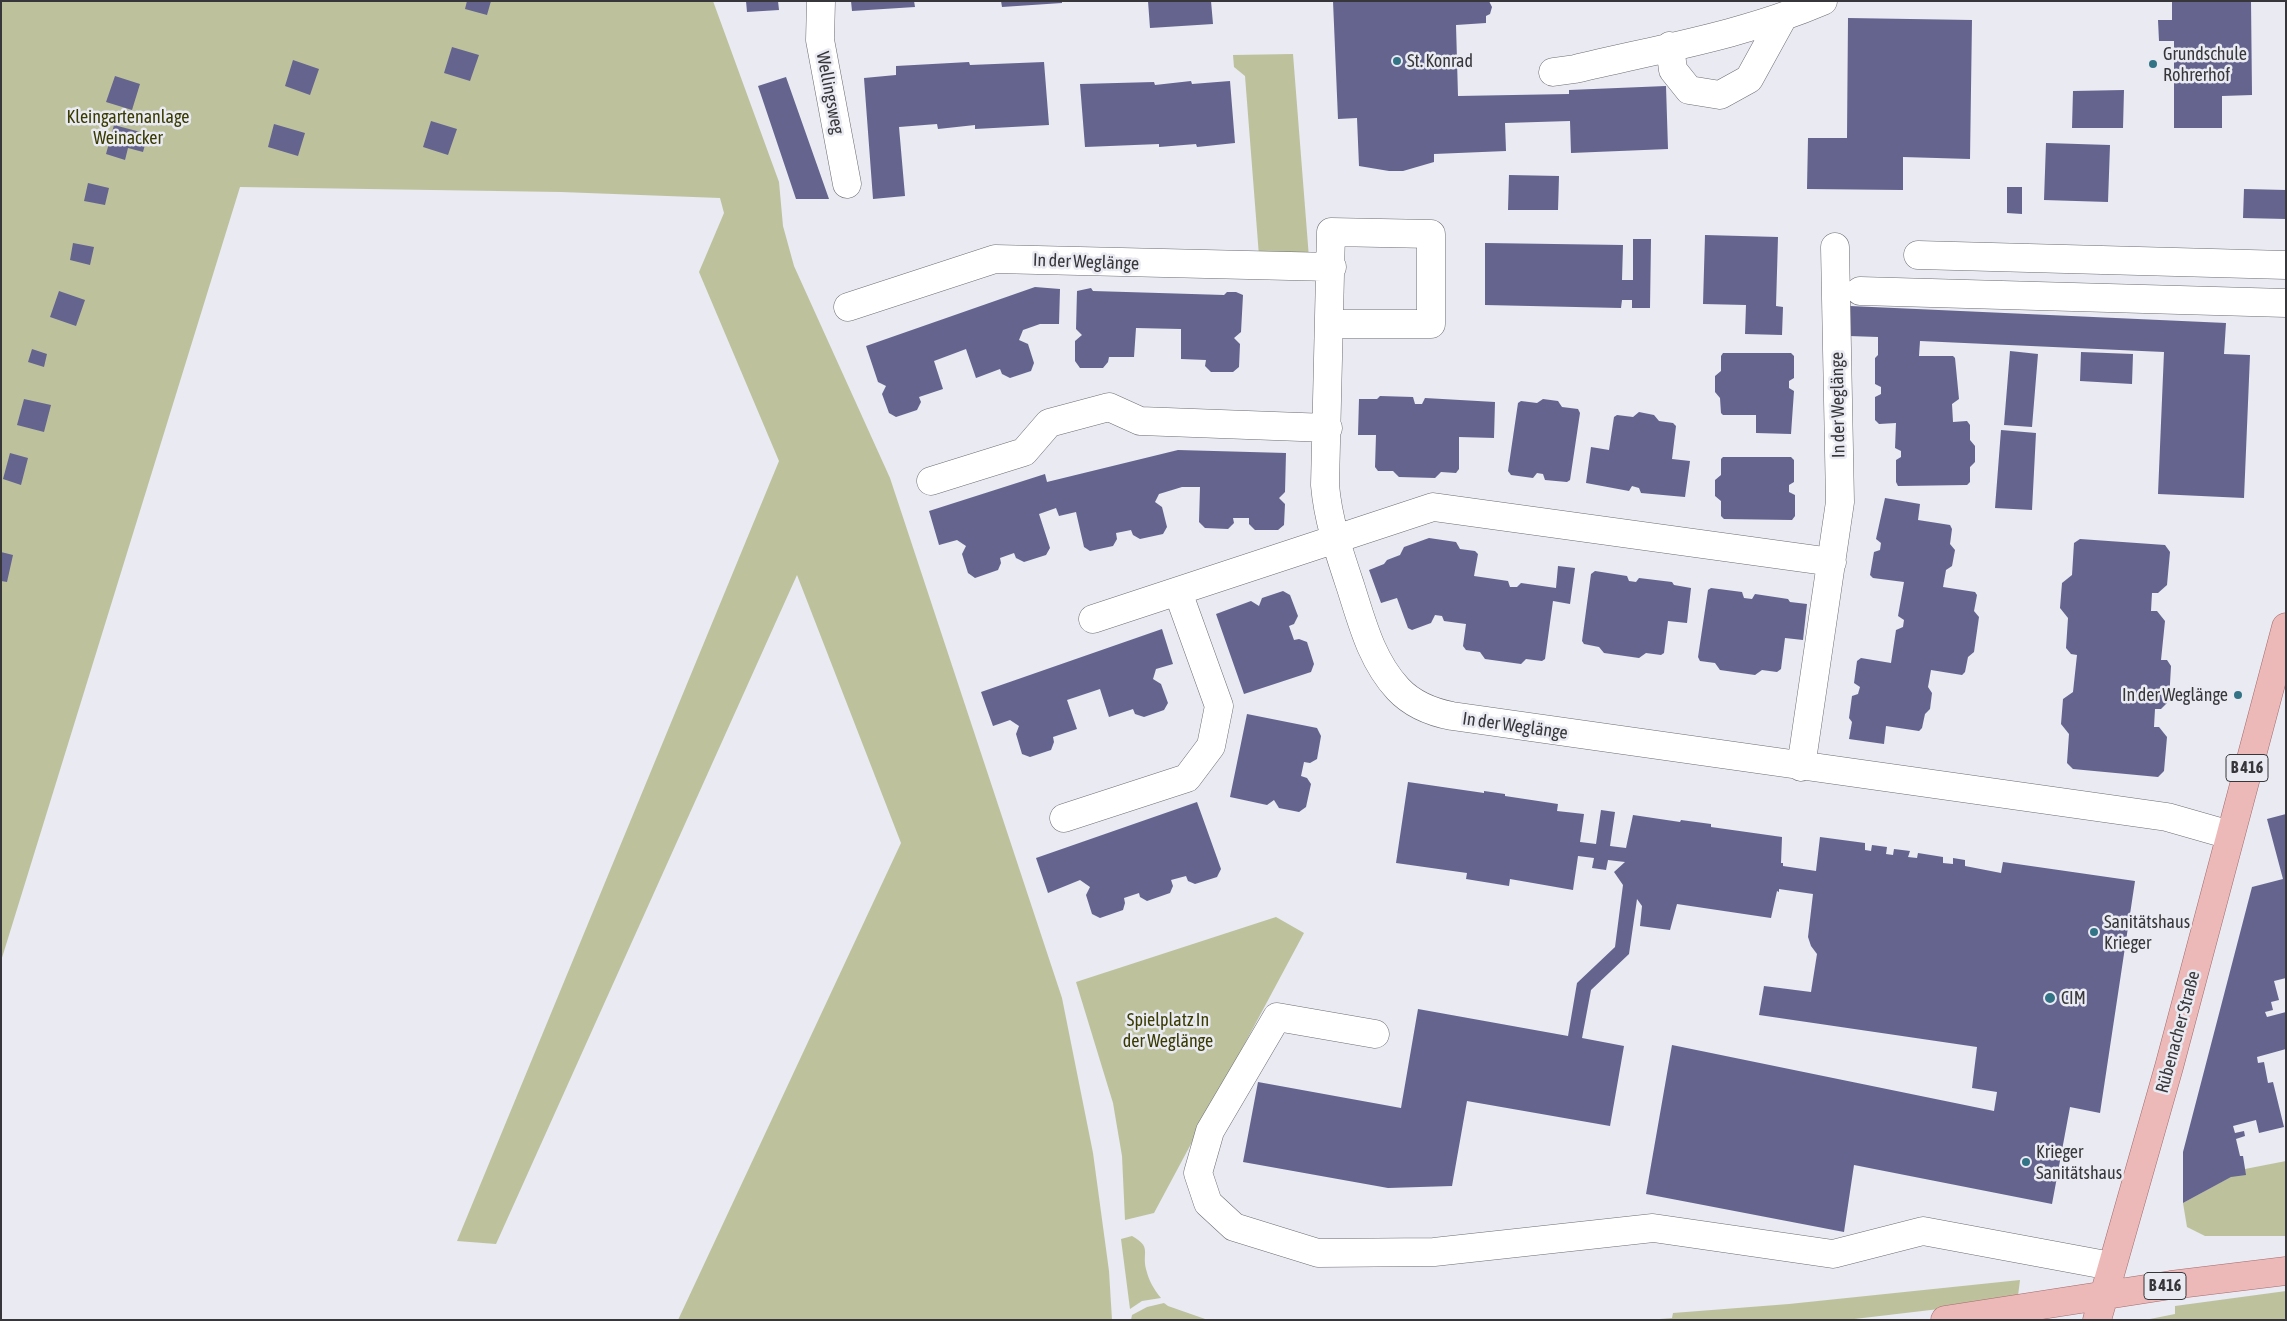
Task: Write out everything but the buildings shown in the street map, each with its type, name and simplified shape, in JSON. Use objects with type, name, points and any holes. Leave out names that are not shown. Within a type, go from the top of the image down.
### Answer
[{"type":"main road","name":"Rübenacher Straße","points":[[2100,1307],[2169,1067],[2286,627]]},
{"type":"main road","name":"B 416","points":[[2100,1307],[2286,1271]]},
{"type":"main road","points":[[1945,1320],[2044,1306],[2100,1307]]},
{"type":"street","name":"Wellingsweg","points":[[821,1],[820,40],[847,184]]},
{"type":"street","points":[[1553,72],[1575,69],[1782,19],[1822,1]]},
{"type":"street","points":[[1670,46],[1673,70],[1689,90],[1720,95],[1749,79],[1782,19]]},
{"type":"street","name":"In der Weglänge","points":[[1330,324],[1431,324],[1431,234],[1332,232],[1325,485],[1328,512],[1368,643],[1381,667],[1398,689],[1416,704],[1434,712],[1452,716],[1801,767],[2167,817],[2230,834]]},
{"type":"street","name":"In der Weglänge","points":[[1801,767],[1840,502],[1835,247]]},
{"type":"street","points":[[1918,255],[2286,265]]},
{"type":"street","name":"In der Weglänge","points":[[848,307],[995,259],[1332,268]]},
{"type":"street","points":[[1860,291],[2286,303]]},
{"type":"street","points":[[931,481],[1024,452],[1049,423],[1109,406],[1140,421],[1328,428]]},
{"type":"street","points":[[1093,620],[1433,507],[1832,562]]},
{"type":"street","points":[[1064,818],[1187,778],[1211,746],[1219,706],[1178,592]]},
{"type":"street","points":[[1375,1034],[1277,1017],[1210,1131],[1198,1173],[1208,1203],[1234,1227],[1318,1253],[1434,1252],[1653,1228],[1833,1254],[1924,1232],[2111,1266]]},
{"type":"green space","name":"Kleingartenanlage Weinacker","points":[[1,1],[713,1],[779,182],[783,226],[794,266],[890,478],[1062,998],[1093,1153],[1109,1271],[1112,1320],[678,1320],[901,843],[797,575],[496,1244],[457,1241],[779,461],[699,272],[724,213],[720,198],[561,192],[240,187],[1,961]]},
{"type":"green space","points":[[1293,54],[1309,258],[1259,256],[1245,76],[1234,67],[1233,55]]},
{"type":"green space","name":"Spielplatz In der Weglänge","points":[[1276,917],[1304,933],[1154,1213],[1125,1220],[1122,1156],[1113,1103],[1076,982]]},
{"type":"green space","points":[[2286,1161],[2286,1236],[2205,1236],[2187,1227],[2183,1203],[2245,1169]]},
{"type":"green space","points":[[1132,1236],[1142,1243],[1144,1247],[1147,1273],[1161,1298],[1142,1301],[1130,1309],[1121,1239]]},
{"type":"green space","points":[[2020,1280],[2018,1296],[1956,1307],[1846,1320],[1648,1320],[1672,1318],[1673,1313],[1789,1304]]},
{"type":"green space","points":[[2286,1291],[2286,1320],[2145,1320],[2175,1314],[2175,1306]]},
{"type":"green space","points":[[1164,1303],[1208,1320],[1131,1320],[1132,1315],[1147,1307]]},
{"type":"place","name":"St. Konrad","points":[[1397,61]]},
{"type":"place","name":"Grundschule Rohrerhof","points":[[2153,64]]},
{"type":"place","name":"In der Weglänge","points":[[2238,695]]},
{"type":"place","name":"Sanitätshaus Krieger","points":[[2094,932]]},
{"type":"place","name":"CIM","points":[[2050,998]]},
{"type":"place","name":"Krieger Sanitätshaus","points":[[2026,1162]]}]
